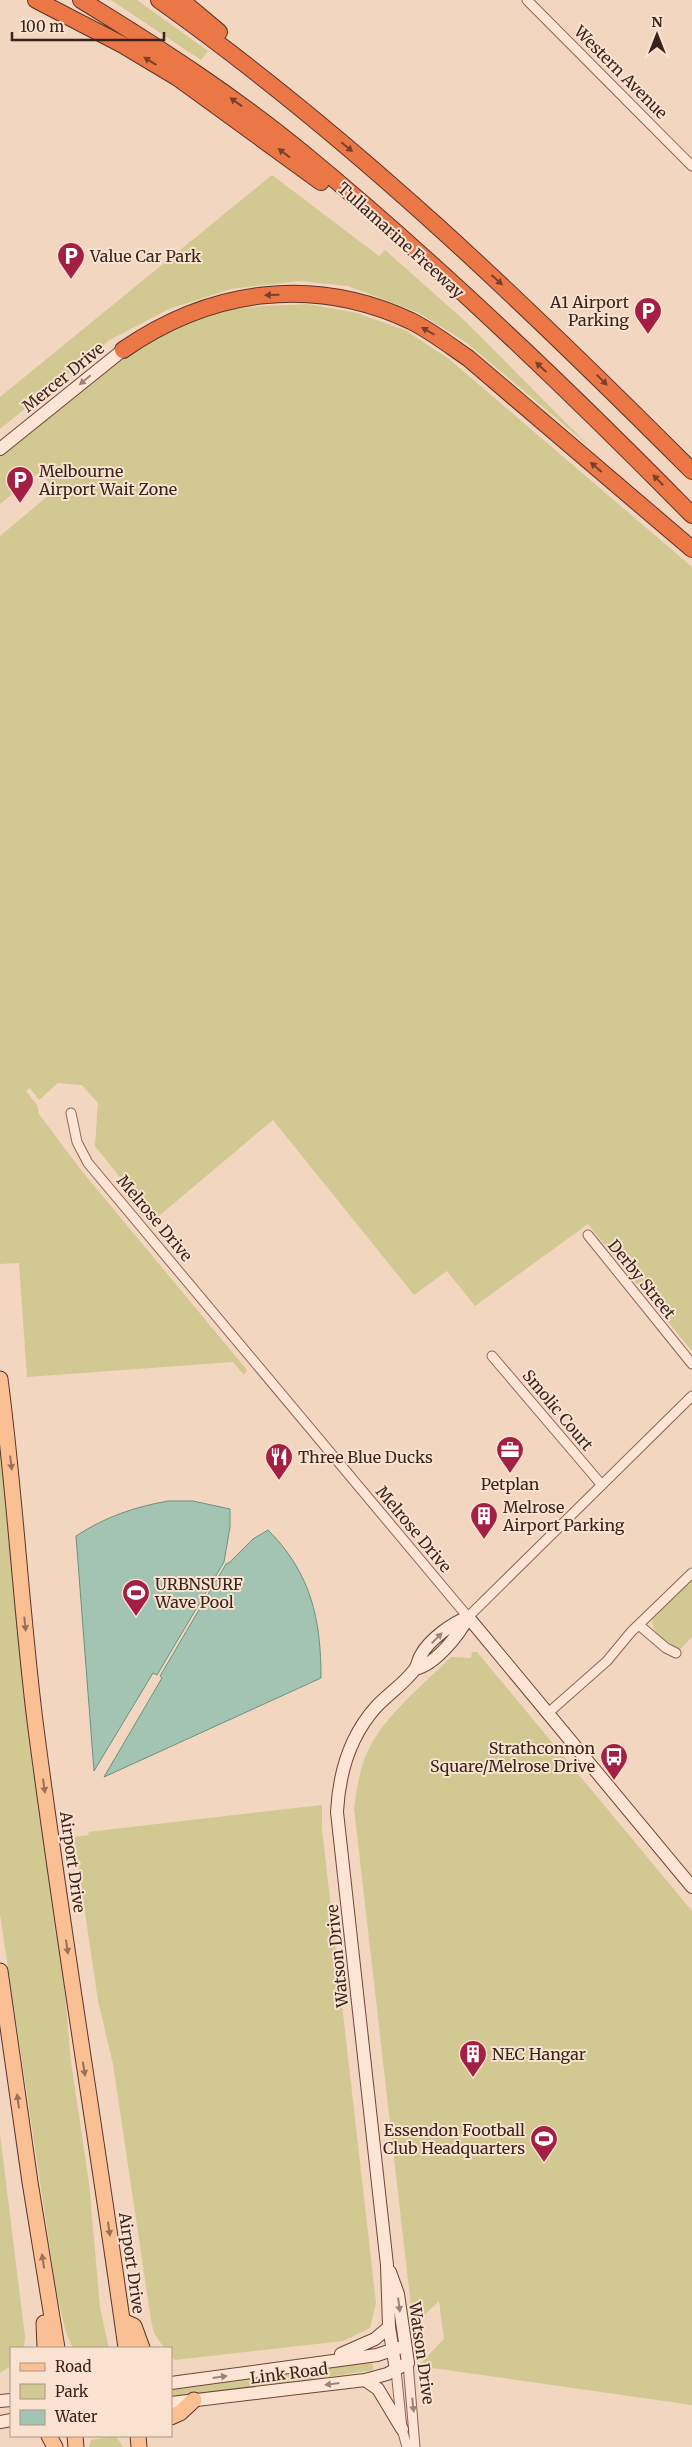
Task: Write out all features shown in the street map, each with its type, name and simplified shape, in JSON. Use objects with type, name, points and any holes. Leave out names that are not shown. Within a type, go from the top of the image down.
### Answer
[{"type":"highway","points":[[36,0],[123,45],[178,78],[263,138],[434,267]]},
{"type":"highway","name":"Tullamarine Freeway","points":[[81,0],[170,56],[247,110],[303,153],[434,267],[582,404],[692,515]]},
{"type":"highway","name":"Tullamarine Freeway","points":[[159,0],[241,61],[363,160],[530,309],[692,471]]},
{"type":"highway","points":[[181,0],[234,45],[241,61]]},
{"type":"highway","points":[[123,350],[175,318],[202,308],[241,298],[264,295],[329,296],[384,310],[437,336],[468,358],[692,549]]},
{"type":"main road","name":"Airport Drive","points":[[0,1380],[11,1467],[35,1721],[77,2021],[126,2347]]},
{"type":"main road","points":[[0,1971],[57,2347]]},
{"type":"main road","points":[[45,2347],[43,2324],[50,2309]]},
{"type":"main road","points":[[122,2321],[134,2326],[142,2347]]},
{"type":"main road","points":[[172,2417],[180,2413],[194,2400]]},
{"type":"street","name":"Western Avenue","points":[[527,0],[692,166]]},
{"type":"street","name":"Mercer Drive","points":[[0,449],[123,350]]},
{"type":"street","name":"Melrose Drive","points":[[71,1113],[77,1142],[88,1163],[692,1887]]},
{"type":"street","name":"Derby Street","points":[[588,1235],[692,1364]]},
{"type":"street","name":"Smolic Court","points":[[492,1356],[601,1484]]},
{"type":"street","points":[[468,1617],[692,1396]]},
{"type":"street","points":[[547,1714],[607,1661],[692,1573]]},
{"type":"street","name":"Watson Drive","points":[[407,2447],[402,2429],[396,2370],[389,2327],[387,2265],[337,1812],[340,1781],[355,1738],[376,1708],[415,1669],[425,1667],[459,1633],[468,1617]]},
{"type":"street","points":[[639,1626],[676,1654]]},
{"type":"street","name":"Watson Drive","points":[[387,2265],[398,2294],[408,2363],[416,2447]]},
{"type":"street","points":[[338,2359],[341,2354],[362,2346],[389,2327]]},
{"type":"street","name":"Link Road","points":[[172,2383],[377,2355],[393,2351],[405,2345]]},
{"type":"street","name":"Link Road","points":[[172,2403],[366,2380],[396,2370],[408,2363]]},
{"type":"street","points":[[366,2380],[378,2389],[402,2429]]},
{"type":"green space","points":[[111,0],[137,0],[208,51],[201,60]]},
{"type":"green space","points":[[272,175],[379,256],[385,250],[465,321],[588,445],[467,343],[419,313],[348,286],[299,281],[231,289],[169,309],[108,341],[0,429],[0,397]]},
{"type":"green space","points":[[308,304],[357,313],[405,330],[449,359],[692,567],[692,1351],[588,1224],[475,1306],[447,1271],[414,1295],[273,1120],[154,1220],[95,1146],[98,1103],[82,1085],[58,1083],[39,1100],[30,1088],[26,1091],[37,1105],[39,1114],[81,1170],[247,1370],[244,1375],[233,1362],[27,1377],[19,1263],[0,1264],[0,536],[55,490],[40,472],[0,504],[0,456],[94,379],[145,344],[171,330],[199,318],[225,311],[253,307]]},
{"type":"green space","points":[[0,1443],[28,1724],[59,1927],[71,2062],[89,2183],[100,2307],[109,2347],[73,2347],[66,2333],[57,2295],[0,1914]]},
{"type":"green space","points":[[692,1580],[692,1637],[679,1650],[657,1634],[652,1624],[653,1618]]},
{"type":"green space","name":"Essendon Football Club Headquarters","points":[[472,1652],[477,1652],[692,1911],[692,2405],[418,2366],[444,2339],[439,2301],[420,2319],[412,2315],[354,1808],[358,1781],[366,1755],[382,1727],[451,1657],[471,1658]]},
{"type":"green space","points":[[322,1805],[322,1829],[376,2303],[370,2328],[343,2341],[175,2360],[172,2358],[172,2347],[163,2347],[154,2333],[113,2064],[98,2001],[74,1837],[89,1835],[88,1832]]},
{"type":"green space","points":[[0,2134],[25,2337],[24,2347],[10,2347],[10,2367],[0,2373]]},
{"type":"green space","points":[[372,2360],[373,2370],[295,2382],[172,2397],[172,2389]]},
{"type":"green space","points":[[117,2437],[123,2447],[89,2447],[91,2440]]},
{"type":"water","name":"URBNSURF Wave Pool","points":[[168,1501],[193,1501],[230,1509],[230,1527],[224,1562],[157,1675],[153,1673],[94,1771],[76,1536],[98,1523],[120,1514],[143,1506]]},
{"type":"water","name":"URBNSURF Wave Pool","points":[[268,1530],[283,1546],[294,1563],[304,1580],[311,1598],[319,1636],[321,1678],[104,1777],[162,1678],[160,1676],[226,1564],[253,1539]]},
{"type":"place","name":"Value Car Park","points":[[71,280]]},
{"type":"place","name":"A1 Airport Parking","points":[[648,335]]},
{"type":"place","name":"Melbourne Airport Wait Zone","points":[[20,504]]},
{"type":"place","name":"Petplan","points":[[510,1474]]},
{"type":"place","name":"Three Blue Ducks","points":[[279,1481]]},
{"type":"place","name":"Melrose Airport Parking","points":[[484,1540]]},
{"type":"place","name":"URBNSURF Wave Pool","points":[[136,1617]]},
{"type":"place","name":"Strathconnon Square/Melrose Drive","points":[[614,1781]]},
{"type":"place","name":"NEC Hangar","points":[[473,2078]]},
{"type":"place","name":"Essendon Football Club Headquarters","points":[[544,2163]]}]
